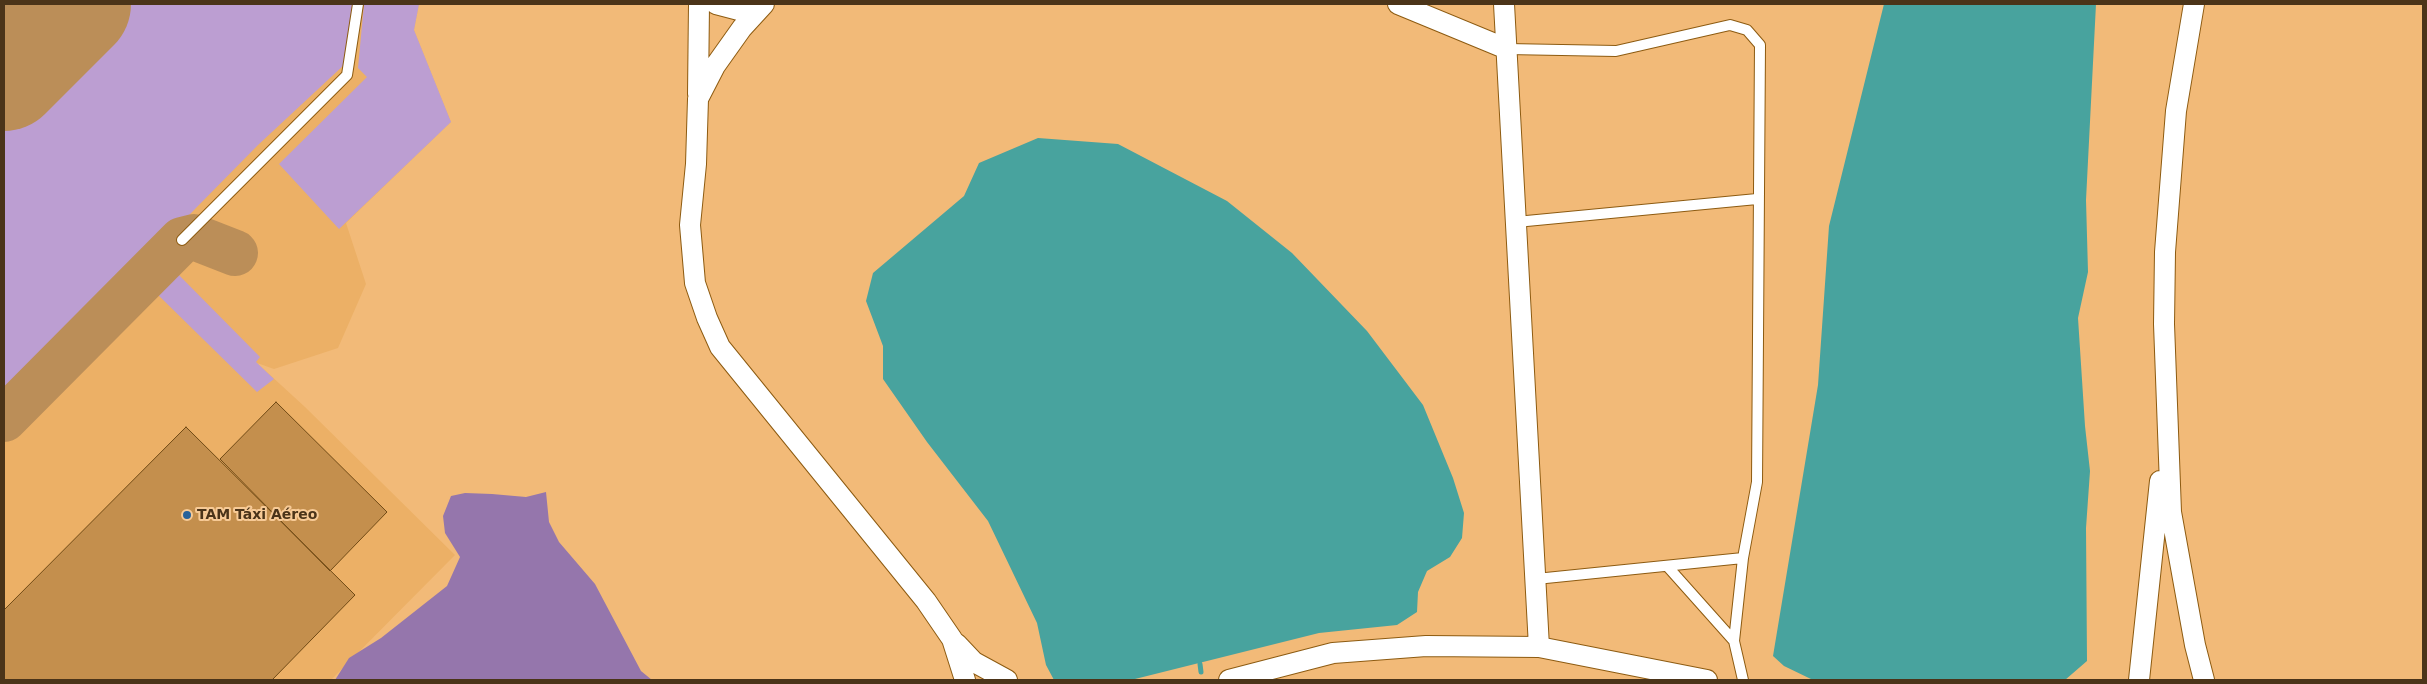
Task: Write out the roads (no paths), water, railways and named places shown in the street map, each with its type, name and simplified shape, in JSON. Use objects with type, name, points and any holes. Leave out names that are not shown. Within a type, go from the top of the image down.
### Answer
[{"type":"street","points":[[699,4],[696,164],[690,225],[695,283],[706,318],[720,348],[926,601],[952,639],[974,662],[1007,680]]},
{"type":"street","points":[[716,4],[739,10],[762,6]]},
{"type":"street","points":[[1398,4],[1507,49]]},
{"type":"street","points":[[1504,4],[1539,647]]},
{"type":"street","points":[[2194,4],[2176,110],[2165,252],[2166,422],[2172,512],[2195,646],[2204,680]]},
{"type":"street","points":[[698,99],[715,66],[742,28],[762,6]]},
{"type":"street","points":[[2138,680],[2166,422]]},
{"type":"street","points":[[952,639],[965,680]]},
{"type":"street","points":[[1229,680],[1333,653],[1426,646],[1539,647],[1707,680]]},
{"type":"lane","points":[[182,240],[347,75],[358,4]]},
{"type":"lane","points":[[1507,49],[1616,51],[1730,25],[1747,30],[1760,45],[1757,199],[1757,482],[1744,558],[1734,641],[1743,680]]},
{"type":"lane","points":[[1516,222],[1757,199]]},
{"type":"lane","points":[[1536,579],[1744,558]]},
{"type":"lane","points":[[1668,567],[1734,641]]},
{"type":"water","points":[[1884,4],[2096,4],[2086,200],[2088,272],[2078,318],[2090,471],[2086,528],[2087,661],[2065,680],[1813,680],[1784,666],[1773,656],[1818,385],[1829,226]]},
{"type":"water","points":[[1038,138],[1118,144],[1227,201],[1292,253],[1367,331],[1423,405],[1453,478],[1464,513],[1462,538],[1450,557],[1427,571],[1418,592],[1417,612],[1397,625],[1319,633],[1135,679],[1054,680],[1046,665],[1037,623],[988,521],[927,442],[883,379],[883,346],[866,301],[873,273],[964,196],[979,163]]},
{"type":"waterway","points":[[1200,664],[1201,672]]},
{"type":"place","name":"TAM Táxi Aéreo","points":[[187,515]]}]
